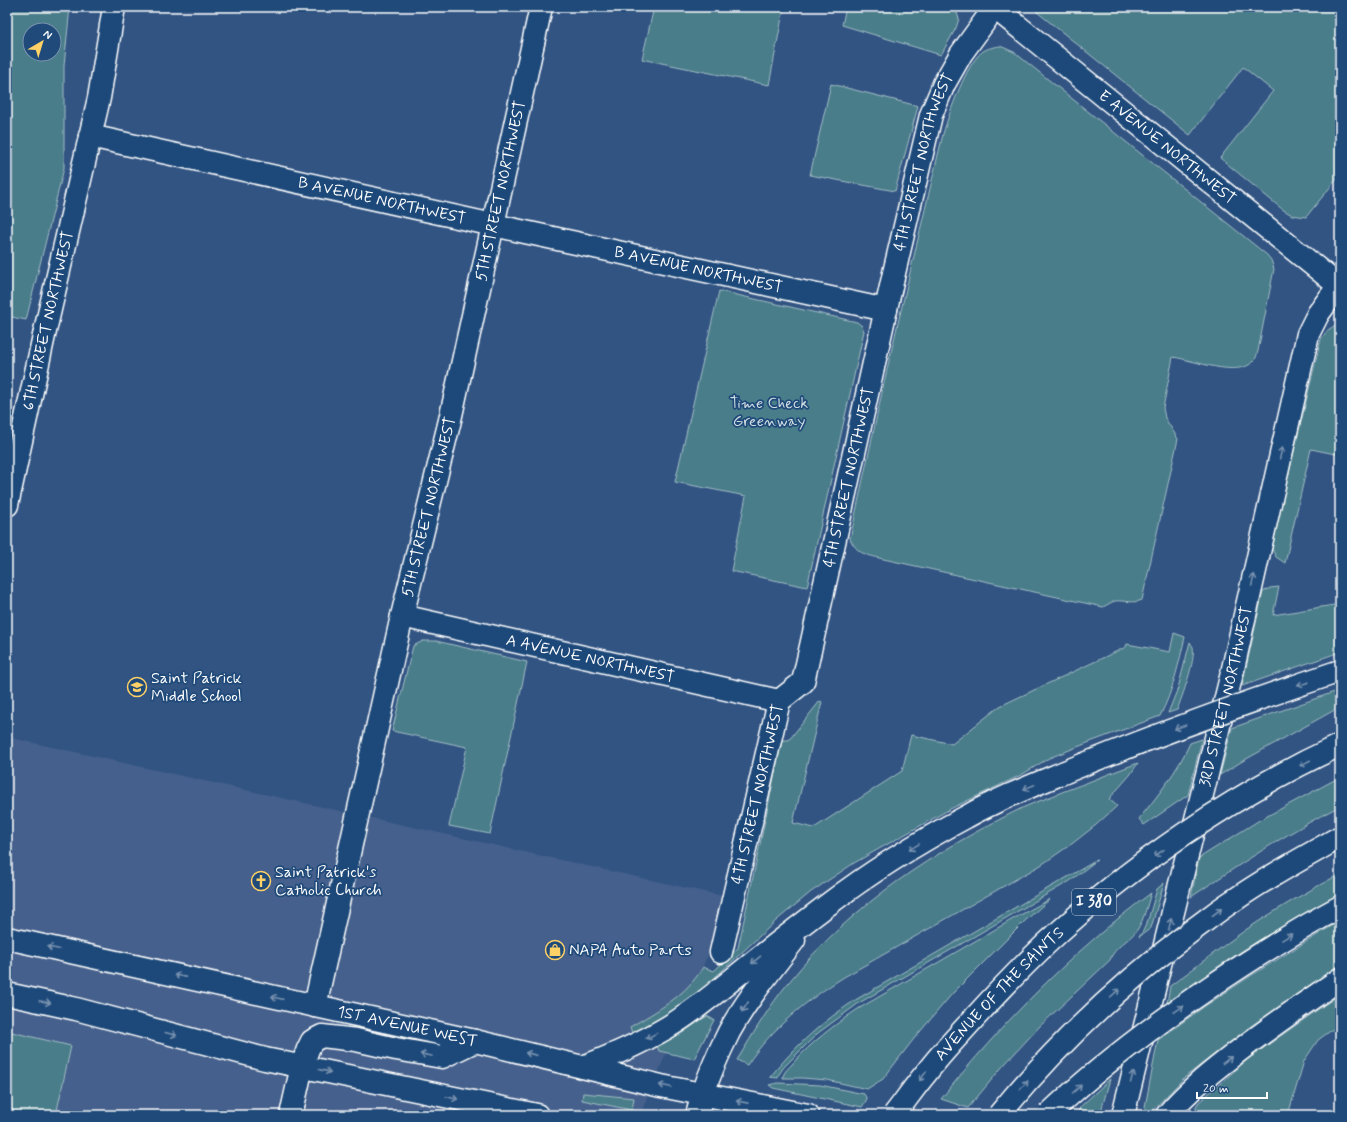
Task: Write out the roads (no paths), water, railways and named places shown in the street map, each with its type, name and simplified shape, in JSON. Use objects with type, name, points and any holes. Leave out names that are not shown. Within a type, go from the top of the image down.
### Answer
[{"type":"main road","name":"6TH STREET NORTHWEST","points":[[7,505],[90,136],[114,7]]},
{"type":"main road","name":"5TH STREET NORTHWEST","points":[[315,1006],[402,616],[450,420],[541,7]]},
{"type":"main road","name":"E AVENUE NORTHWEST","points":[[995,7],[1340,286]]},
{"type":"main road","name":"4TH STREET NORTHWEST","points":[[721,952],[779,701],[803,682],[931,115],[944,84],[961,54],[995,7]]},
{"type":"main road","name":"B AVENUE NORTHWEST","points":[[90,136],[886,310]]},
{"type":"main road","name":"3RD STREET NORTHWEST","points":[[1123,1115],[1232,673],[1308,334],[1318,314],[1340,286]]},
{"type":"main road","name":"A AVENUE NORTHWEST","points":[[402,616],[779,701]]},
{"type":"main road","points":[[583,1067],[607,1058],[657,1033],[696,1009],[826,906],[911,849],[966,817],[1016,792],[1116,751],[1276,692],[1340,671]]},
{"type":"main road","name":"AVENUE OF THE SAINTS","points":[[894,1115],[927,1071],[1009,980],[1046,944],[1086,909],[1145,863],[1226,807],[1280,776],[1340,745]]},
{"type":"main road","points":[[999,1115],[1025,1083],[1064,1041],[1118,990],[1235,899],[1284,868],[1340,837]]},
{"type":"main road","points":[[1048,1115],[1099,1068],[1152,1028],[1256,956],[1308,924],[1340,907]]},
{"type":"main road","points":[[697,1115],[717,1057],[730,1031],[753,996],[810,919]]},
{"type":"main road","name":"1ST AVENUE WEST","points":[[7,938],[475,1041],[661,1086],[808,1115]]},
{"type":"main road","points":[[1167,1115],[1219,1066],[1278,1021],[1340,979]]},
{"type":"main road","points":[[7,994],[76,1009],[265,1060],[302,1066],[537,1115]]},
{"type":"main road","points":[[291,1115],[302,1066],[308,1049],[312,1041],[322,1036],[356,1040],[396,1050],[442,1058],[475,1041]]},
{"type":"main road","points":[[1178,1115],[1188,1094]]},
{"type":"place","name":"Saint Patrick Middle School","points":[[137,687]]},
{"type":"place","name":"Saint Patrick's Catholic Church","points":[[261,881]]},
{"type":"place","name":"NAPA Auto Parts","points":[[555,950]]},
{"type":"park label","name":"Time Check Greenway","points":[[769,412]]}]
